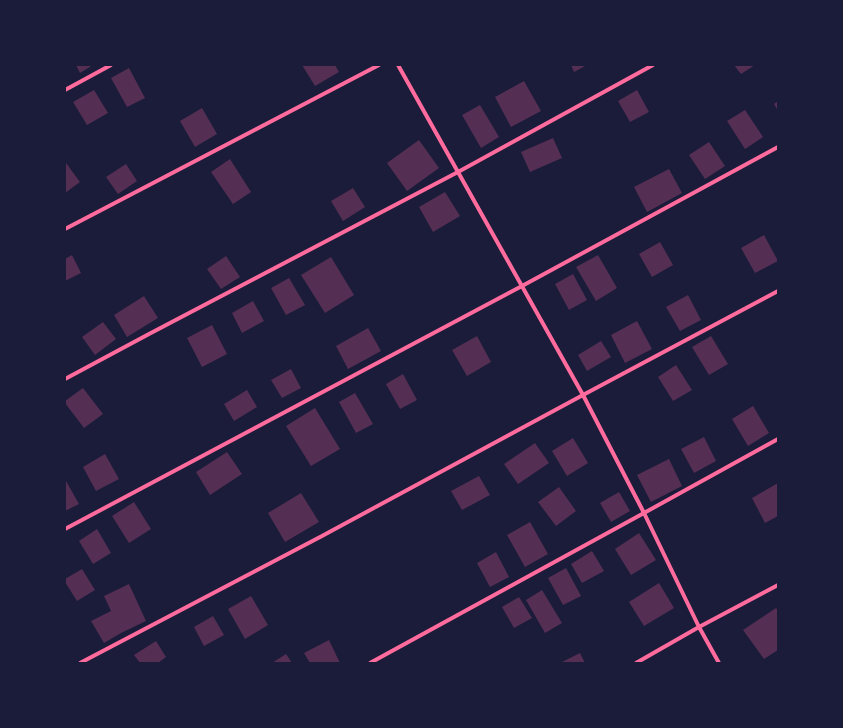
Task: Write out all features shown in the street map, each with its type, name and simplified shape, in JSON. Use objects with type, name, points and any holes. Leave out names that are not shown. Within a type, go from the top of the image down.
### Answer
[{"type":"street","points":[[65,90],[111,65]]},
{"type":"street","points":[[65,229],[379,65]]},
{"type":"street","points":[[398,65],[583,395],[644,513],[699,627],[719,663]]},
{"type":"street","points":[[65,379],[458,172],[653,65]]},
{"type":"street","points":[[65,529],[522,286],[778,147]]},
{"type":"street","points":[[80,663],[322,536],[778,291]]},
{"type":"street","points":[[370,663],[778,439]]},
{"type":"street","points":[[636,663],[699,627],[778,585]]},
{"type":"building","points":[[76,65],[93,65],[80,73]]},
{"type":"building","points":[[302,65],[335,65],[339,72],[315,86]]},
{"type":"building","points":[[571,65],[587,65],[574,72]]},
{"type":"building","points":[[734,65],[755,65],[741,74]]},
{"type":"building","points":[[129,68],[145,98],[127,107],[111,78]]},
{"type":"building","points":[[524,81],[541,111],[511,127],[495,97]]},
{"type":"building","points":[[94,90],[108,113],[87,125],[73,102]]},
{"type":"building","points":[[637,90],[649,112],[630,122],[618,101]]},
{"type":"building","points":[[778,101],[778,111],[774,104]]},
{"type":"building","points":[[480,105],[499,137],[481,148],[462,115]]},
{"type":"building","points":[[202,108],[217,134],[195,147],[180,121]]},
{"type":"building","points":[[745,110],[763,137],[745,149],[727,121]]},
{"type":"building","points":[[553,138],[562,158],[530,172],[521,152]]},
{"type":"building","points":[[419,140],[439,168],[407,191],[387,163]]},
{"type":"building","points":[[709,142],[725,166],[705,179],[689,155]]},
{"type":"building","points":[[230,159],[251,192],[233,204],[211,172]]},
{"type":"building","points":[[66,163],[80,182],[65,193],[65,164]]},
{"type":"building","points":[[126,164],[137,181],[118,194],[106,177]]},
{"type":"building","points":[[669,169],[682,193],[647,212],[634,187]]},
{"type":"building","points":[[353,188],[365,207],[343,221],[331,201]]},
{"type":"building","points":[[445,192],[460,216],[433,232],[419,207]]},
{"type":"building","points":[[764,235],[778,261],[755,273],[741,248]]},
{"type":"building","points":[[660,242],[673,265],[652,277],[639,254]]},
{"type":"building","points":[[72,255],[81,273],[65,281],[65,259]]},
{"type":"building","points":[[598,255],[617,288],[596,301],[576,267]]},
{"type":"building","points":[[226,256],[240,277],[221,289],[207,269]]},
{"type":"building","points":[[331,257],[354,295],[325,313],[301,275]]},
{"type":"building","points":[[573,274],[587,300],[569,310],[555,284]]},
{"type":"building","points":[[289,278],[305,305],[286,315],[271,288]]},
{"type":"building","points":[[688,295],[701,320],[680,331],[666,307]]},
{"type":"building","points":[[144,296],[158,318],[127,337],[114,315]]},
{"type":"building","points":[[253,301],[264,321],[242,333],[232,313]]},
{"type":"building","points":[[637,321],[652,349],[625,363],[611,335]]},
{"type":"building","points":[[103,322],[116,339],[95,355],[82,337]]},
{"type":"building","points":[[212,325],[227,354],[202,367],[187,338]]},
{"type":"building","points":[[368,328],[381,351],[348,369],[336,346]]},
{"type":"building","points":[[477,336],[491,362],[467,376],[452,350]]},
{"type":"building","points":[[711,336],[728,364],[709,375],[692,347]]},
{"type":"building","points":[[601,341],[611,357],[587,371],[578,355]]},
{"type":"building","points":[[676,365],[692,390],[673,401],[658,377]]},
{"type":"building","points":[[291,369],[301,388],[282,398],[271,380]]},
{"type":"building","points":[[403,374],[417,400],[400,409],[386,384]]},
{"type":"building","points":[[83,388],[103,414],[84,428],[65,403],[65,401]]},
{"type":"building","points":[[247,390],[257,407],[234,421],[224,404]]},
{"type":"building","points":[[355,393],[373,424],[356,433],[339,402]]},
{"type":"building","points":[[753,406],[769,433],[748,446],[732,419]]},
{"type":"building","points":[[315,408],[340,449],[311,466],[286,426]]},
{"type":"building","points":[[704,437],[716,461],[694,473],[681,449]]},
{"type":"building","points":[[573,438],[588,463],[567,476],[552,451]]},
{"type":"building","points":[[535,443],[549,463],[518,484],[504,464]]},
{"type":"building","points":[[227,452],[242,474],[210,495],[196,472]]},
{"type":"building","points":[[105,454],[119,479],[96,491],[83,467]]},
{"type":"building","points":[[669,459],[682,486],[651,502],[637,475]]},
{"type":"building","points":[[479,476],[490,495],[462,510],[451,491]]},
{"type":"building","points":[[66,481],[79,504],[65,511],[65,482]]},
{"type":"building","points":[[778,483],[778,516],[765,523],[752,498]]},
{"type":"building","points":[[559,487],[576,511],[556,526],[538,502]]},
{"type":"building","points":[[619,492],[630,511],[611,522],[600,503]]},
{"type":"building","points":[[301,493],[319,522],[285,542],[268,513]]},
{"type":"building","points":[[134,502],[151,529],[129,543],[112,516]]},
{"type":"building","points":[[530,522],[548,554],[525,567],[507,535]]},
{"type":"building","points":[[97,529],[111,553],[93,564],[79,541]]},
{"type":"building","points":[[639,533],[656,560],[631,575],[615,549]]},
{"type":"building","points":[[592,551],[604,571],[582,583],[571,564]]},
{"type":"building","points":[[496,552],[509,577],[490,587],[477,563]]},
{"type":"building","points":[[566,568],[581,596],[563,605],[548,578]]},
{"type":"building","points":[[82,569],[95,590],[77,601],[65,582],[65,579]]},
{"type":"building","points":[[659,583],[674,608],[644,626],[629,602]]},
{"type":"building","points":[[129,584],[146,621],[104,643],[91,621],[111,611],[104,596]]},
{"type":"building","points":[[542,590],[562,623],[545,633],[526,600]]},
{"type":"building","points":[[251,596],[268,625],[245,639],[228,609]]},
{"type":"building","points":[[519,597],[532,618],[514,628],[502,607]]},
{"type":"building","points":[[776,608],[778,611],[778,650],[764,659],[743,630]]},
{"type":"building","points":[[213,616],[224,635],[204,646],[194,627]]},
{"type":"building","points":[[329,640],[340,663],[310,663],[304,653]]},
{"type":"building","points":[[156,641],[166,657],[158,663],[140,663],[134,655]]},
{"type":"building","points":[[580,653],[585,663],[560,663]]},
{"type":"building","points":[[286,654],[292,663],[272,663]]}]
